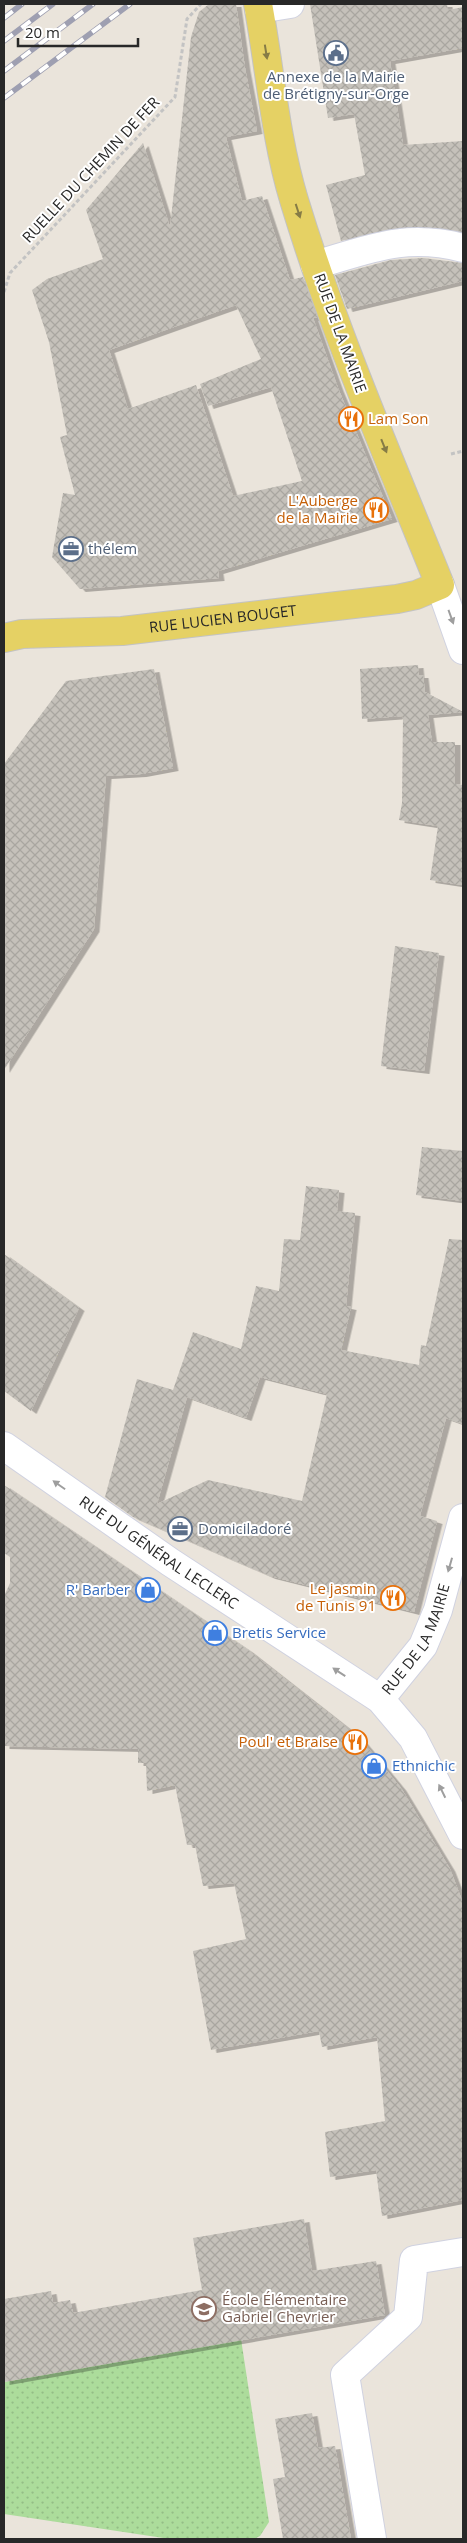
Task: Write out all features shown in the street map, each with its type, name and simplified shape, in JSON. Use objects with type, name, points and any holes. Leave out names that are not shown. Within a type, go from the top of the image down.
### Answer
[{"type":"main road","name":"RUE DE LA MAIRIE","points":[[258,6],[293,198],[340,335],[440,585]]},
{"type":"main road","name":"RUE LUCIEN BOUGET","points":[[4,638],[22,634],[122,631],[397,599],[416,595],[440,585]]},
{"type":"street","points":[[258,6],[290,4]]},
{"type":"street","points":[[315,265],[385,245],[415,240],[463,248]]},
{"type":"street","name":"RUE DE LA MAIRIE","points":[[440,585],[463,650]]},
{"type":"street","name":"RUE DU GÉNÉRAL LECLERC","points":[[4,1446],[170,1562],[380,1699],[413,1738],[463,1835]]},
{"type":"street","name":"RUE DE LA MAIRIE","points":[[380,1699],[423,1646],[438,1610],[463,1518]]},
{"type":"street","points":[[372,2539],[346,2375],[408,2317],[414,2260],[463,2252]]},
{"type":"path","name":"RUELLE DU CHEMIN DE FER","points":[[4,292],[10,273],[175,97],[187,19],[200,4]]},
{"type":"path","points":[[451,454],[463,451]]},
{"type":"green space","points":[[241,2339],[269,2522],[260,2536],[254,2539],[170,2539],[4,2514],[4,2382]]},
{"type":"building","points":[[209,4],[236,4],[245,68],[257,131],[226,137],[242,201],[262,196],[290,280],[303,277],[317,317],[313,318],[338,388],[392,519],[218,571],[219,578],[80,589],[52,557],[63,493],[75,495],[60,437],[67,435],[49,342],[32,290],[47,279],[103,259],[86,210],[143,143],[170,227],[191,37],[199,12]],"holes":[[[236,305],[261,359],[200,384],[208,406],[271,387],[302,481],[233,496],[196,385],[128,409],[109,350]]]},
{"type":"building","points":[[310,4],[447,4],[448,10],[463,7],[463,48],[390,61],[403,145],[463,141],[463,232],[425,227],[405,227],[341,241],[326,185],[365,175],[354,114],[328,118]]},
{"type":"building","points":[[423,258],[463,263],[463,281],[347,309],[335,275],[391,260]]},
{"type":"building","points":[[418,665],[419,675],[423,675],[425,692],[463,712],[428,715],[432,742],[455,742],[455,784],[463,785],[463,885],[430,880],[438,826],[399,820],[402,803],[403,716],[362,719],[360,669]]},
{"type":"building","points":[[154,669],[173,768],[141,774],[106,776],[94,929],[4,1070],[4,764],[66,681]]},
{"type":"building","points":[[395,946],[439,953],[424,1071],[381,1066]]},
{"type":"building","points":[[422,1147],[463,1151],[463,1201],[416,1195]]},
{"type":"building","points":[[306,1186],[339,1190],[337,1211],[355,1213],[346,1306],[351,1307],[341,1350],[419,1365],[421,1345],[426,1346],[449,1239],[463,1240],[463,1424],[446,1418],[420,1516],[437,1521],[414,1612],[270,1576],[133,1517],[105,1497],[137,1379],[173,1390],[193,1332],[241,1349],[256,1286],[279,1291],[284,1239],[300,1240]],"holes":[[[260,1377],[327,1394],[302,1501],[208,1480],[157,1504],[187,1397],[246,1418]]]},
{"type":"building","points":[[4,1254],[79,1308],[31,1411],[4,1391]]},
{"type":"building","points":[[4,1485],[248,1650],[359,1737],[401,1788],[450,1869],[463,1903],[463,2200],[382,2216],[376,2170],[330,2177],[325,2132],[385,2121],[377,2037],[322,2047],[319,2031],[211,2050],[193,1951],[246,1939],[234,1883],[203,1886],[195,1845],[187,1845],[175,1785],[147,1791],[146,1763],[138,1763],[138,1749],[4,1746],[4,1596],[10,1583],[10,1557],[4,1553]]},
{"type":"building","points":[[304,2219],[312,2271],[376,2261],[385,2315],[4,2382],[4,2299],[51,2291],[53,2303],[70,2300],[73,2313],[202,2290],[193,2238]]},
{"type":"building","points":[[312,2413],[318,2448],[335,2446],[351,2539],[283,2539],[273,2479],[285,2477],[275,2419]]},
{"type":"railway","points":[[4,18],[22,4]]},
{"type":"railway","points":[[4,41],[53,4]]},
{"type":"railway","points":[[4,71],[93,4]]},
{"type":"railway","points":[[4,98],[130,4]]},
{"type":"place","name":"Annexe de la Mairie de Brétigny-sur-Orge","points":[[336,53]]},
{"type":"place","name":"Lam Son","points":[[351,419]]},
{"type":"place","name":"L'Auberge de la Mairie","points":[[376,510]]},
{"type":"place","name":"thélem","points":[[71,549]]},
{"type":"place","name":"Domiciladoré","points":[[180,1529]]},
{"type":"place","name":"R' Barber","points":[[148,1590]]},
{"type":"place","name":"Le jasmin de Tunis 91","points":[[393,1598]]},
{"type":"place","name":"Bretis Service","points":[[215,1633]]},
{"type":"place","name":"Poul' et Braise","points":[[355,1742]]},
{"type":"place","name":"Ethnichic","points":[[374,1766]]},
{"type":"place","name":"École Élémentaire Gabriel Chevrier","points":[[204,2309]]}]
